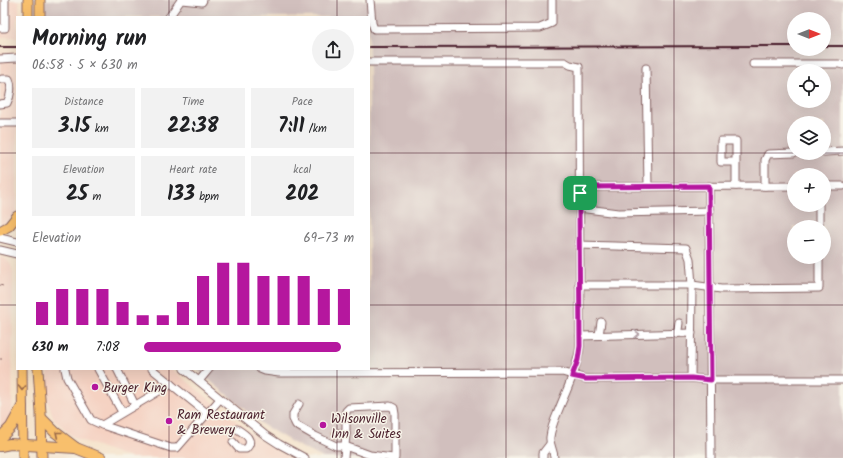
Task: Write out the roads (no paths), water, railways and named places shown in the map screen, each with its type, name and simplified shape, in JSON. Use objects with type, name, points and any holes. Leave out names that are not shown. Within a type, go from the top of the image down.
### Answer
[{"type":"highway","points":[[0,438],[11,426],[22,407]]},
{"type":"highway","points":[[42,419],[55,432],[76,448],[101,458]]},
{"type":"highway","points":[[0,446],[23,445],[76,448]]},
{"type":"main road","points":[[28,0],[28,16]]},
{"type":"main road","points":[[40,0],[40,16]]},
{"type":"main road","points":[[0,230],[9,226],[16,217]]},
{"type":"main road","points":[[22,370],[23,458]]},
{"type":"main road","points":[[38,370],[42,419],[42,458]]},
{"type":"street","points":[[0,28],[5,28],[5,0]]},
{"type":"street","points":[[170,16],[181,0],[202,2],[204,0]]},
{"type":"street","points":[[370,0],[374,29],[540,28],[552,23],[552,0]]},
{"type":"street","points":[[0,59],[16,58]]},
{"type":"street","points":[[370,62],[565,62],[570,65],[579,66],[580,336],[578,360],[552,426],[550,444],[554,452],[554,458]]},
{"type":"street","points":[[753,64],[843,65]]},
{"type":"street","points":[[646,68],[648,186]]},
{"type":"street","points":[[0,104],[7,103],[10,97],[9,79],[2,79]]},
{"type":"street","points":[[0,123],[16,123]]},
{"type":"street","points":[[831,152],[843,151]]},
{"type":"street","points":[[765,186],[765,160],[768,154],[787,153]]},
{"type":"street","points":[[736,162],[736,186]]},
{"type":"street","points":[[580,193],[587,187],[606,186],[787,186]]},
{"type":"street","points":[[709,186],[711,458]]},
{"type":"street","points":[[831,186],[843,186]]},
{"type":"street","points":[[579,208],[618,213],[710,211]]},
{"type":"street","points":[[0,238],[16,242]]},
{"type":"street","points":[[579,245],[686,248],[690,259],[692,285],[691,378]]},
{"type":"street","points":[[0,250],[16,254]]},
{"type":"street","points":[[580,285],[692,285],[721,289],[819,288],[819,264]]},
{"type":"street","points":[[599,335],[601,322]]},
{"type":"street","points":[[676,334],[679,323]]},
{"type":"street","points":[[580,336],[692,333]]},
{"type":"street","points":[[64,370],[67,378],[91,420],[171,448],[178,448],[220,399]]},
{"type":"street","points":[[99,370],[122,412]]},
{"type":"street","points":[[118,370],[135,405]]},
{"type":"street","points":[[153,370],[208,414]]},
{"type":"street","points":[[188,370],[220,399],[265,435],[305,458]]},
{"type":"street","points":[[199,381],[207,370]]},
{"type":"street","points":[[271,370],[562,372],[586,379],[691,378],[711,380],[843,380]]},
{"type":"street","points":[[102,425],[171,384]]},
{"type":"street","points":[[299,404],[293,414],[293,419],[296,425],[334,437],[345,446],[370,455],[394,458],[394,408],[390,406],[349,408],[346,411],[346,434],[345,446],[344,458]]},
{"type":"street","points":[[233,442],[238,449],[246,449],[250,446],[249,437],[238,429]]},
{"type":"street","points":[[334,437],[346,434]]},
{"type":"street","points":[[542,458],[543,453],[550,444]]},
{"type":"tunnel","points":[[332,436],[339,433]]},
{"type":"railway","points":[[370,47],[787,46]]},
{"type":"railway","points":[[831,46],[843,46]]},
{"type":"railway","points":[[0,47],[16,47]]},
{"type":"place","name":"Burger King","points":[[95,387]]},
{"type":"place","name":"Ram Restaurant & Brewery","points":[[169,421]]},
{"type":"place","name":"Wilsonville Inn & Suites","points":[[323,425]]}]
